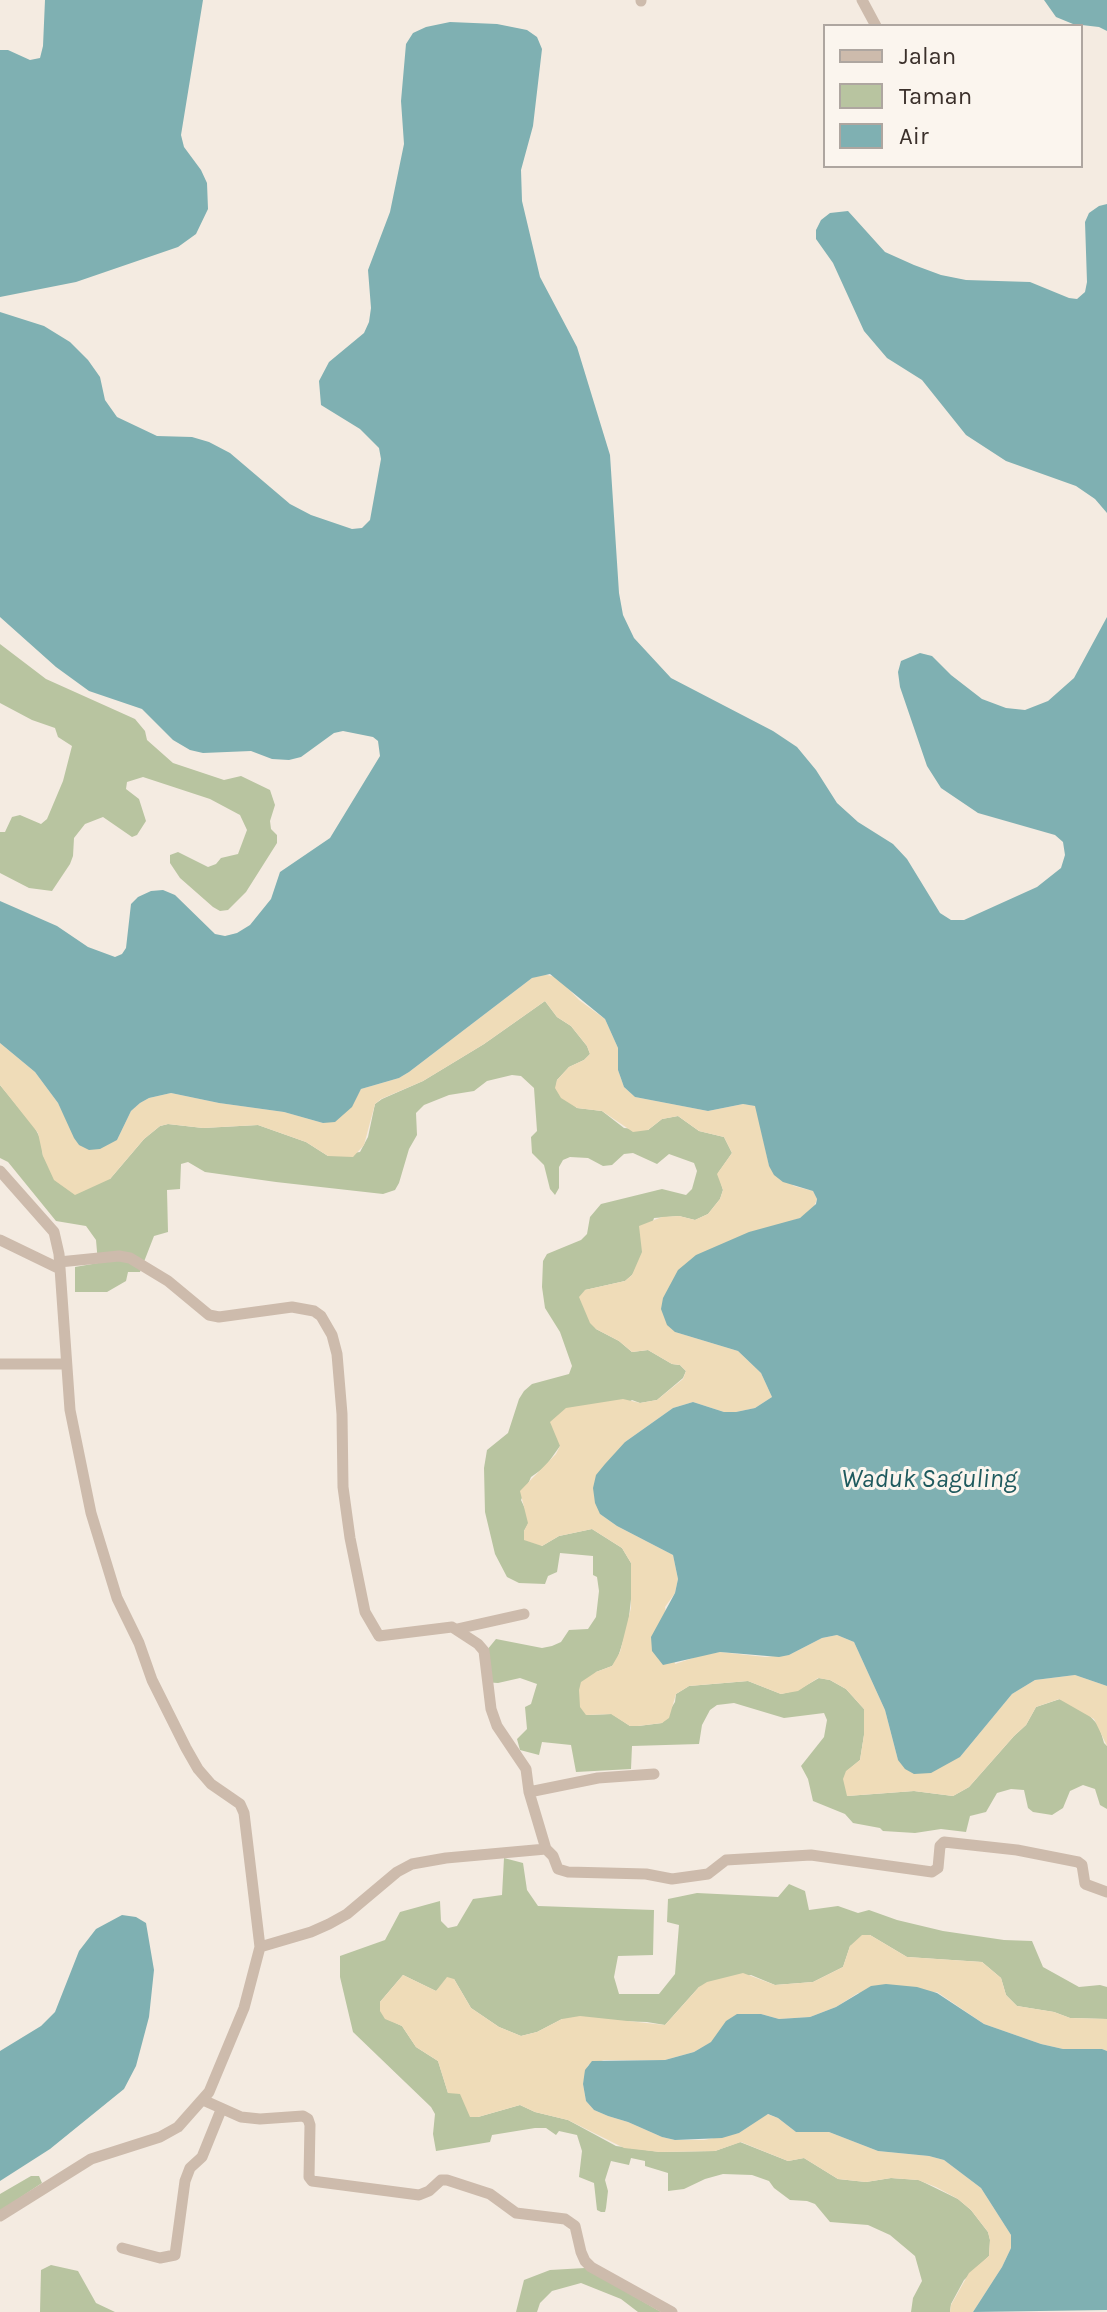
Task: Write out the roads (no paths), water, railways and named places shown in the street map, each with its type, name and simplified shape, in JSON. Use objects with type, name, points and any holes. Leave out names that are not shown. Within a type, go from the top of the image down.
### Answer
[{"type":"street","points":[[862,0],[875,24]]},
{"type":"street","points":[[0,1171],[54,1232],[58,1243],[70,1410],[91,1513],[117,1598],[139,1643],[152,1680],[198,1769],[211,1784],[240,1804],[244,1813],[260,1947],[244,2008],[203,2100],[178,2127],[160,2137],[91,2159],[0,2216]]},
{"type":"street","points":[[0,1240],[58,1265],[119,1256],[130,1258],[168,1281],[209,1315],[219,1317],[292,1307],[314,1311],[321,1316],[332,1335],[337,1354],[343,1487],[365,1612],[375,1633],[384,1637],[446,1627],[457,1629],[524,1614]]},
{"type":"street","points":[[0,1364],[66,1364]]},
{"type":"street","points":[[457,1629],[484,1651],[491,1709],[497,1726],[526,1769],[529,1792],[546,1849],[562,1872],[646,1874],[665,1879],[708,1874],[726,1860],[811,1855],[932,1872],[938,1868],[942,1844],[959,1843],[1078,1862],[1082,1865],[1085,1884],[1107,1892]]},
{"type":"street","points":[[529,1792],[598,1778],[654,1774]]},
{"type":"street","points":[[260,1947],[329,1924],[347,1914],[397,1872],[412,1864],[546,1849]]},
{"type":"street","points":[[203,2100],[221,2110],[250,2118],[303,2116],[308,2119],[309,2177],[312,2181],[419,2195],[441,2180],[447,2180],[490,2194],[516,2213],[565,2219],[575,2226],[585,2261],[591,2267],[672,2312]]},
{"type":"street","points":[[122,2248],[160,2258],[175,2255],[185,2181],[190,2168],[202,2157],[221,2110]]},
{"type":"water","points":[[45,0],[203,0],[181,135],[184,147],[207,183],[208,209],[196,234],[178,247],[76,282],[0,297],[0,50],[8,50],[30,60],[40,58]]},
{"type":"water","points":[[1044,0],[1107,0],[1107,31],[1056,17]]},
{"type":"water","name":"Waduk Saguling","points":[[450,22],[497,24],[527,30],[537,37],[542,49],[533,126],[521,170],[522,201],[540,277],[577,347],[610,455],[619,593],[623,615],[634,638],[671,678],[773,731],[797,747],[837,803],[858,822],[893,844],[907,859],[940,913],[951,920],[964,920],[1037,887],[1061,868],[1065,855],[1063,842],[1055,835],[978,813],[941,788],[927,766],[900,687],[898,672],[901,661],[920,653],[932,656],[982,699],[1006,708],[1025,710],[1048,701],[1074,678],[1107,617],[1107,1686],[1075,1675],[1035,1680],[1012,1694],[960,1757],[931,1773],[914,1774],[898,1760],[885,1710],[854,1642],[837,1635],[822,1638],[779,1657],[720,1652],[663,1665],[652,1651],[651,1637],[675,1593],[678,1579],[673,1555],[617,1526],[600,1514],[595,1503],[593,1488],[596,1475],[605,1464],[625,1442],[673,1408],[693,1402],[724,1412],[736,1412],[755,1408],[772,1397],[761,1373],[738,1351],[675,1332],[667,1325],[661,1309],[663,1298],[678,1270],[696,1255],[749,1232],[800,1218],[816,1204],[813,1191],[783,1182],[774,1175],[769,1166],[755,1106],[743,1104],[708,1111],[635,1097],[624,1087],[618,1070],[618,1048],[605,1019],[550,974],[532,978],[409,1072],[361,1089],[352,1107],[335,1122],[323,1123],[284,1112],[171,1093],[140,1103],[131,1111],[117,1140],[100,1149],[89,1150],[74,1138],[58,1103],[35,1072],[0,1043],[0,901],[57,926],[88,947],[115,957],[126,948],[131,904],[151,891],[163,890],[175,895],[215,934],[225,936],[237,933],[250,925],[271,899],[280,872],[330,838],[380,756],[378,741],[373,737],[343,731],[334,733],[301,757],[289,760],[272,759],[251,751],[203,753],[190,750],[173,740],[142,709],[89,691],[56,667],[0,617],[0,312],[44,326],[70,342],[100,377],[105,400],[117,417],[157,436],[192,437],[209,442],[230,453],[290,504],[352,529],[362,528],[370,520],[381,459],[379,448],[360,429],[321,405],[319,381],[329,362],[364,333],[369,322],[368,270],[390,212],[404,144],[401,101],[406,44],[413,33]]},
{"type":"water","points":[[1107,204],[1107,513],[1095,499],[1076,486],[1006,461],[966,435],[922,380],[887,358],[864,331],[833,263],[816,239],[816,230],[821,220],[830,213],[848,211],[885,252],[914,265],[966,280],[1030,282],[1077,299],[1085,292],[1087,282],[1085,222],[1089,213]]},
{"type":"water","points":[[122,1915],[136,1917],[146,1923],[154,1970],[149,2017],[136,2066],[124,2089],[50,2149],[0,2181],[0,2051],[41,2026],[55,2012],[79,1951],[96,1929]]},
{"type":"water","points":[[871,1986],[917,1987],[937,1993],[984,2024],[1041,2044],[1063,2049],[1107,2051],[1107,2310],[973,2312],[1002,2267],[1011,2248],[1011,2235],[981,2188],[944,2160],[878,2151],[829,2132],[796,2132],[768,2114],[739,2133],[722,2138],[675,2140],[594,2110],[586,2101],[583,2084],[585,2070],[592,2061],[665,2060],[694,2052],[711,2042],[726,2021],[737,2014],[761,2014],[779,2019],[810,2017],[836,2007]]}]
